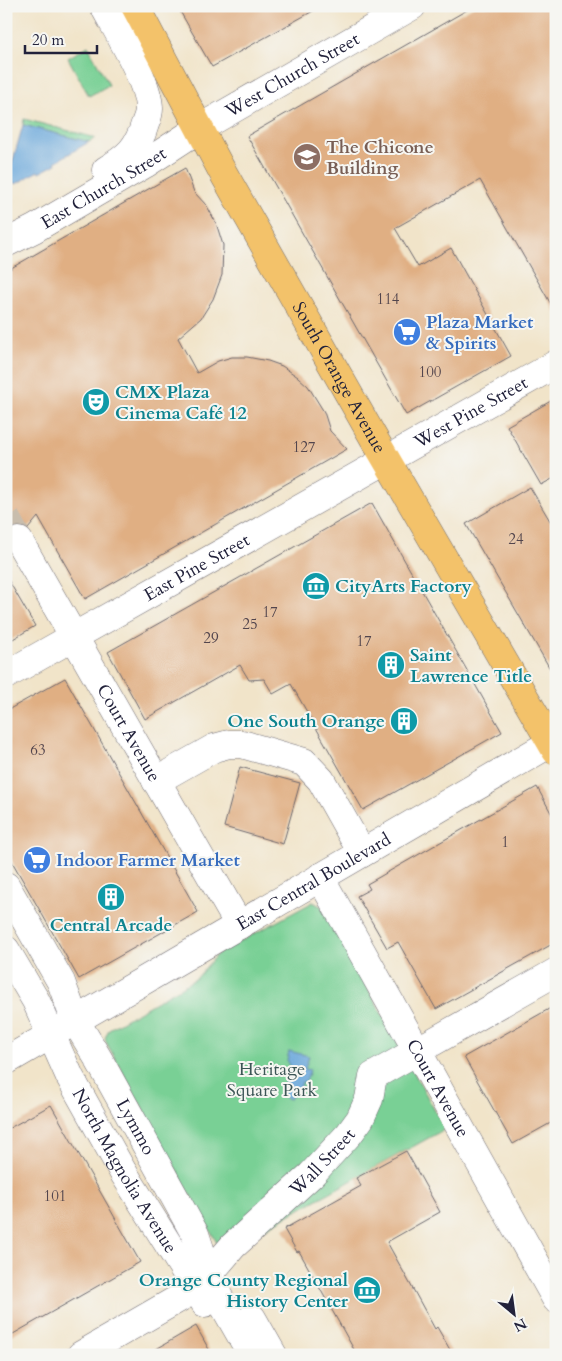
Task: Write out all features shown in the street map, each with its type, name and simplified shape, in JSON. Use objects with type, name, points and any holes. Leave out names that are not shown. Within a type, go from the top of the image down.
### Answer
[{"type":"main road","name":"South Orange Avenue","points":[[135,6],[226,178],[535,718],[554,744]]},
{"type":"street","points":[[6,226],[27,216],[120,162],[134,149],[141,137],[149,111],[143,81],[104,6]]},
{"type":"street","name":"West Church Street","points":[[200,128],[412,6]]},
{"type":"street","name":"East Church Street","points":[[6,243],[34,229],[145,164],[200,128]]},
{"type":"street","name":"West Pine Street","points":[[387,460],[556,364]]},
{"type":"street","name":"East Pine Street","points":[[6,675],[387,460]]},
{"type":"street","name":"Court Avenue","points":[[19,541],[239,925]]},
{"type":"street","points":[[156,781],[214,748],[229,744],[242,744],[304,762],[321,780],[362,853]]},
{"type":"street","name":"East Central Boulevard","points":[[50,1035],[320,877],[554,744]]},
{"type":"street","name":"Court Avenue","points":[[320,877],[556,1299]]},
{"type":"street","name":"Lymmo","points":[[6,886],[60,982],[76,1020],[194,1234],[212,1285],[252,1355]]},
{"type":"street","name":"Lymmo","points":[[6,922],[46,990],[76,1020]]},
{"type":"street","name":"North Magnolia Avenue","points":[[6,950],[36,1001],[70,1077],[123,1172],[208,1276],[235,1355]]},
{"type":"street","name":"Wall Street","points":[[81,1355],[208,1276],[233,1246],[311,1175],[349,1134],[360,1119],[369,1100],[373,1076],[556,972]]},
{"type":"street","points":[[6,1060],[50,1035]]},
{"type":"street","name":"Lymmo","points":[[208,1276],[228,1274],[273,1355]]},
{"type":"green space","points":[[88,46],[109,85],[89,96],[68,58]]},
{"type":"green space","points":[[24,119],[96,138],[89,142],[23,125]]},
{"type":"green space","name":"Heritage Square Park","points":[[313,902],[324,908],[445,1129],[222,1252],[105,1038],[109,1029],[197,978],[217,954]]},
{"type":"water","points":[[23,125],[89,142],[55,162],[56,164],[39,173],[38,171],[16,184],[7,181]]},
{"type":"water","points":[[289,1051],[309,1056],[305,1069],[310,1070],[306,1081],[302,1082],[299,1092],[290,1099],[285,1098],[282,1092],[286,1079],[292,1077],[293,1071],[287,1060]]},
{"type":"building","points":[[177,6],[322,6],[212,67]]},
{"type":"building","points":[[474,6],[556,6],[556,313],[480,180],[395,228],[418,267],[451,248],[511,356],[406,415],[247,136]]},
{"type":"building","points":[[185,168],[194,192],[207,206],[216,223],[223,245],[222,275],[213,299],[201,318],[178,338],[197,373],[218,361],[232,357],[247,357],[282,366],[308,386],[324,412],[330,431],[347,449],[85,599],[38,517],[28,529],[19,525],[12,527],[6,532],[6,271]]},
{"type":"building","points":[[556,398],[556,477],[541,485],[507,426]]},
{"type":"building","points":[[530,487],[556,531],[556,679],[466,524]]},
{"type":"building","points":[[372,503],[502,732],[363,810],[291,684],[273,694],[264,679],[249,680],[240,665],[145,719],[108,652]]},
{"type":"building","points":[[6,576],[35,626],[6,643]]},
{"type":"building","points":[[65,678],[198,912],[79,979],[6,851],[6,711]]},
{"type":"building","points":[[240,767],[300,783],[283,844],[224,827]]},
{"type":"building","points":[[537,787],[556,822],[556,942],[436,1009],[398,942],[387,948],[357,896],[370,889],[367,884]]},
{"type":"building","points":[[556,1005],[556,1120],[513,1144],[464,1057]]},
{"type":"building","points":[[51,1105],[140,1262],[6,1338],[6,1130]]},
{"type":"building","name":"Orange County Regional History Center","points":[[406,1151],[440,1212],[387,1242],[435,1329],[437,1327],[453,1355],[357,1355],[299,1251],[297,1252],[284,1229],[361,1186],[356,1178]]},
{"type":"building","points":[[196,1326],[212,1355],[146,1355]]},
{"type":"tunnel","points":[[6,518],[19,541]]},
{"type":"place","name":"The Chicone Building","points":[[307,157]]},
{"type":"place","name":"Plaza Market & Spirits","points":[[407,332]]},
{"type":"place","name":"CMX Plaza Cinema Café 12","points":[[96,402]]},
{"type":"place","name":"CityArts Factory","points":[[316,586]]},
{"type":"place","name":"Saint Lawrence Title","points":[[391,665]]},
{"type":"place","name":"One South Orange","points":[[404,721]]},
{"type":"place","name":"Indoor Farmer Market","points":[[37,860]]},
{"type":"place","name":"Central Arcade","points":[[111,897]]},
{"type":"place","name":"Orange County Regional History Center","points":[[367,1290]]}]
